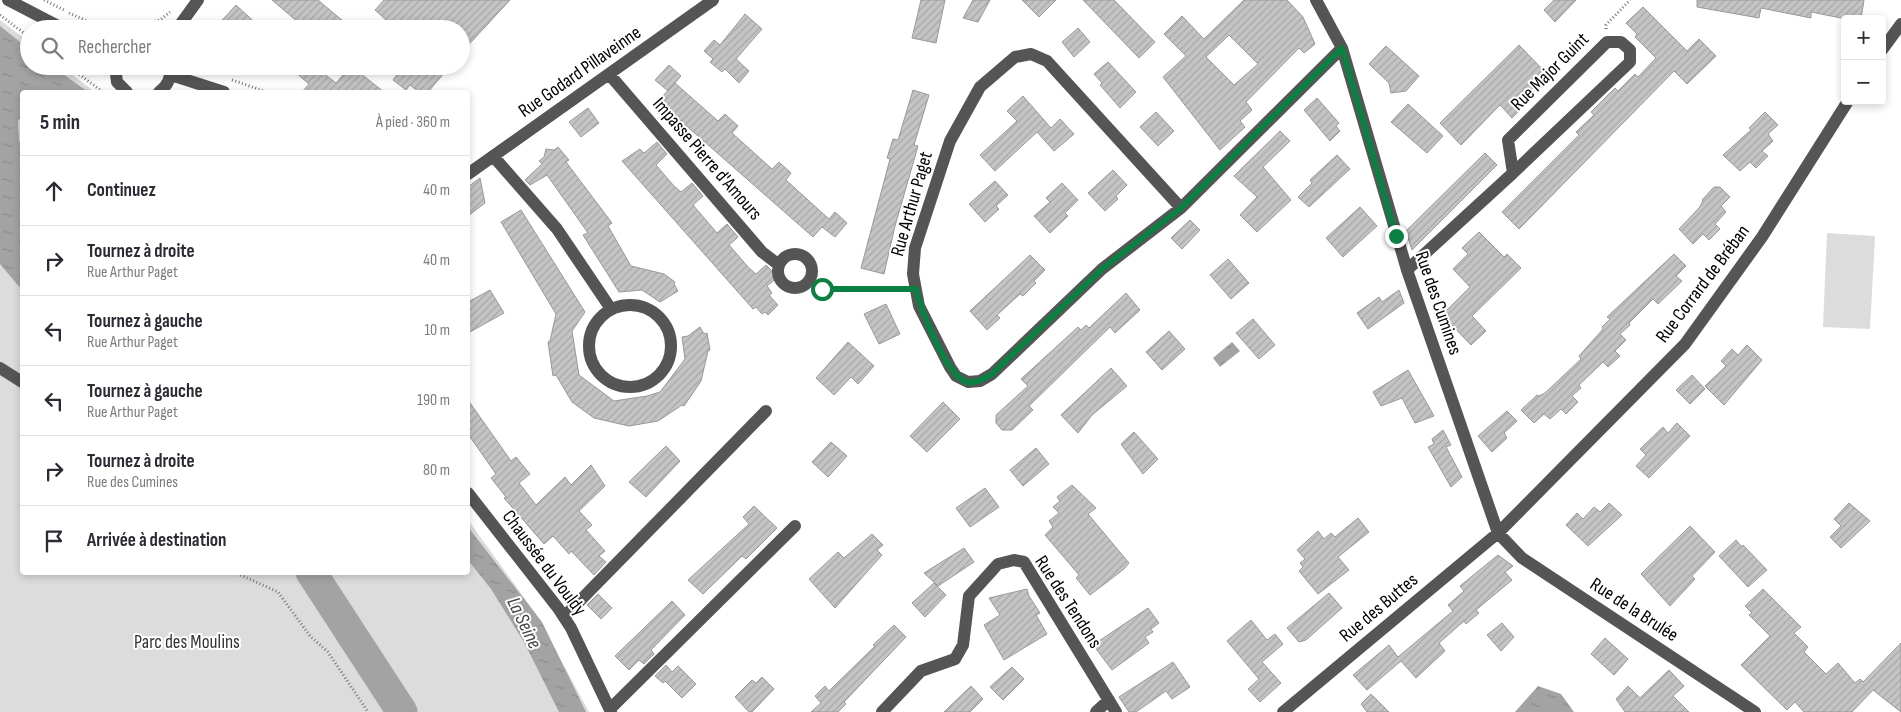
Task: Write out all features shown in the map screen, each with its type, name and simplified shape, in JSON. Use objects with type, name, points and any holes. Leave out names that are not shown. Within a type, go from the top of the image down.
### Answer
[{"type":"street","points":[[8,0],[47,20]]},
{"type":"street","points":[[184,20],[198,0]]},
{"type":"street","name":"Rue Godard Pillaveinne","points":[[470,173],[713,0]]},
{"type":"street","name":"Rue des Cumines","points":[[1316,0],[1342,48],[1407,270],[1498,533]]},
{"type":"street","points":[[1886,45],[1901,24]]},
{"type":"street","name":"Rue Major Guint","points":[[1407,270],[1513,173],[1630,62],[1630,50],[1621,42],[1607,42],[1508,140],[1513,173]]},
{"type":"street","name":"Rue Arthur Paget","points":[[1181,208],[1047,61],[1031,54],[1015,57],[980,87],[950,141],[915,248],[913,274],[919,306],[953,371],[968,382],[980,381],[992,374],[1102,269],[1181,208],[1342,48]]},
{"type":"street","name":"Impasse Pierre d'Amours","points":[[609,74],[762,252],[779,265],[778,276],[784,285],[794,288],[808,282]]},
{"type":"street","points":[[117,75],[118,82],[125,90]]},
{"type":"street","points":[[161,90],[168,84],[170,75]]},
{"type":"street","points":[[183,75],[219,90]]},
{"type":"street","name":"Rue Corrard de Bréban","points":[[1498,533],[1685,344],[1762,238],[1845,105]]},
{"type":"street","points":[[493,156],[557,229],[611,309]]},
{"type":"street","points":[[779,265],[782,260],[792,254],[803,256],[808,260],[812,271],[808,282]]},
{"type":"street","points":[[624,305],[637,305],[649,309],[659,317],[667,328],[671,347],[666,365],[658,376],[646,383],[633,386],[619,385],[606,379],[594,363],[589,343],[592,330],[600,318],[611,309],[624,305]]},
{"type":"street","points":[[0,368],[20,381]]},
{"type":"street","points":[[564,617],[766,411]]},
{"type":"street","name":"Chaussée du Vouldy","points":[[470,496],[564,617],[611,711]]},
{"type":"street","points":[[611,711],[795,526]]},
{"type":"street","name":"Rue des Buttes","points":[[1283,712],[1498,533]]},
{"type":"street","name":"Rue de la Brulée","points":[[1498,533],[1522,558],[1755,712]]},
{"type":"street","name":"Rue des Tendons","points":[[882,712],[921,671],[955,659],[963,645],[969,596],[998,564],[1014,560],[1024,562],[1116,712]]},
{"type":"street","points":[[1096,712],[1108,700]]},
{"type":"path","points":[[44,0],[82,20]]},
{"type":"path","points":[[1607,42],[1606,25],[1630,0]]},
{"type":"path","points":[[160,20],[170,12]]},
{"type":"path","points":[[0,15],[20,30]]},
{"type":"path","points":[[80,75],[100,90]]},
{"type":"path","points":[[808,282],[822,289],[916,289]]},
{"type":"path","points":[[241,575],[278,592],[310,636],[328,652],[368,712]]},
{"type":"green space","name":"Parc des Moulins","points":[[0,20],[20,35],[20,75],[73,75],[92,90],[20,90],[20,575],[470,575],[470,523],[536,614],[589,712],[0,712]]},
{"type":"green space","points":[[1827,233],[1875,236],[1870,329],[1823,327]]},
{"type":"water","points":[[0,26],[20,42],[20,75],[64,75],[85,90],[20,90],[20,118],[18,121],[20,142],[20,288],[0,264]]},
{"type":"water","points":[[1232,342],[1240,351],[1220,367],[1213,358]]},
{"type":"water","name":"La Seine","points":[[470,530],[542,622],[586,712],[559,712],[524,642],[491,589],[470,563]]},
{"type":"water","points":[[1538,686],[1561,694],[1574,712],[1515,712]]},
{"type":"building","points":[[272,0],[318,0],[342,20],[295,20]]},
{"type":"building","points":[[384,0],[510,0],[470,43],[470,20],[386,20],[375,10]]},
{"type":"building","points":[[921,0],[945,0],[936,43],[912,38]]},
{"type":"building","points":[[973,0],[990,0],[978,22],[963,18]]},
{"type":"building","points":[[1022,0],[1056,0],[1039,17]]},
{"type":"building","points":[[1083,0],[1114,0],[1155,42],[1139,58]]},
{"type":"building","points":[[1244,0],[1287,0],[1303,17],[1315,44],[1304,53],[1299,48],[1246,102],[1252,110],[1240,121],[1245,127],[1220,150],[1163,77],[1186,56],[1164,34],[1182,16],[1204,39]],"holes":[[[1229,35],[1258,64],[1234,85],[1206,57]]]},
{"type":"building","points":[[1554,0],[1576,0],[1555,22],[1544,10]]},
{"type":"building","points":[[1697,0],[1864,0],[1862,15],[1841,15],[1841,18],[1811,12],[1811,18],[1761,8],[1759,18],[1697,7]]},
{"type":"building","points":[[236,5],[252,20],[222,20]]},
{"type":"building","points":[[1643,7],[1687,51],[1699,39],[1716,56],[1687,84],[1674,71],[1519,229],[1502,212],[1579,135],[1576,132],[1594,115],[1591,112],[1615,88],[1618,91],[1635,74],[1638,77],[1656,58],[1635,37],[1637,34],[1626,23]]},
{"type":"building","points":[[745,14],[762,29],[736,59],[749,71],[739,83],[725,69],[722,72],[710,62],[713,59],[704,51],[714,40],[720,45]]},
{"type":"building","points":[[1078,28],[1090,42],[1074,57],[1062,42]]},
{"type":"building","points":[[1519,45],[1547,74],[1519,103],[1523,107],[1512,118],[1500,105],[1461,145],[1440,123]]},
{"type":"building","points":[[1386,46],[1419,76],[1406,91],[1391,93],[1389,83],[1369,64]]},
{"type":"building","points":[[1108,62],[1136,92],[1120,108],[1100,85],[1102,83],[1094,74]]},
{"type":"building","points":[[669,65],[681,76],[668,91],[655,80]]},
{"type":"building","points":[[298,75],[326,75],[336,83],[343,75],[362,75],[381,90],[304,90],[309,84]]},
{"type":"building","points":[[397,75],[442,75],[430,90],[416,90],[410,85],[406,90],[393,80]]},
{"type":"building","points":[[675,83],[718,121],[725,114],[738,126],[732,133],[772,169],[779,162],[791,173],[786,180],[829,219],[835,212],[847,223],[835,237],[822,227],[813,237],[658,101]]},
{"type":"building","points":[[913,90],[929,95],[914,145],[918,146],[895,226],[884,274],[861,268],[890,159],[887,158],[893,139],[898,140]]},
{"type":"building","points":[[1023,96],[1051,128],[1060,119],[1074,134],[1054,151],[1037,132],[995,171],[980,155],[1017,121],[1007,111]]},
{"type":"building","points":[[1317,98],[1339,123],[1336,126],[1340,131],[1330,141],[1304,110]]},
{"type":"building","points":[[1408,104],[1443,136],[1427,153],[1391,122]]},
{"type":"building","points":[[588,108],[599,123],[581,137],[569,122]]},
{"type":"building","points":[[1156,112],[1174,131],[1158,146],[1140,127]]},
{"type":"building","points":[[1765,112],[1778,125],[1768,134],[1773,141],[1762,151],[1768,156],[1756,168],[1750,162],[1740,171],[1723,155],[1751,130],[1749,128]]},
{"type":"building","points":[[1280,131],[1290,141],[1263,167],[1291,200],[1257,232],[1240,215],[1257,197],[1234,176]]},
{"type":"building","points":[[657,142],[667,154],[656,165],[674,186],[681,192],[692,183],[703,196],[693,205],[717,233],[727,224],[738,237],[729,245],[749,268],[756,274],[766,265],[778,277],[767,286],[772,293],[769,295],[778,305],[768,315],[765,312],[762,314],[756,307],[753,309],[622,161],[640,149],[644,153]]},
{"type":"building","points":[[558,147],[569,160],[566,162],[612,223],[608,226],[631,266],[664,274],[675,282],[674,284],[678,291],[660,302],[642,290],[619,292],[583,235],[588,233],[547,175],[530,185],[525,180],[542,164],[539,161],[544,157],[546,149],[554,150]]},
{"type":"building","points":[[1485,153],[1497,165],[1412,250],[1406,231]]},
{"type":"building","points":[[1337,155],[1350,169],[1309,207],[1298,197],[1312,183],[1310,180]]},
{"type":"building","points":[[1113,170],[1127,185],[1116,196],[1118,199],[1105,211],[1088,193]]},
{"type":"building","points":[[480,178],[485,203],[470,214],[470,186]]},
{"type":"building","points":[[995,181],[1008,195],[996,206],[999,209],[985,222],[969,204]]},
{"type":"building","points":[[1062,183],[1078,200],[1065,213],[1068,216],[1050,233],[1034,216],[1050,202],[1046,198]]},
{"type":"building","points":[[1714,187],[1720,187],[1730,197],[1721,206],[1726,212],[1715,224],[1720,229],[1709,240],[1703,234],[1693,244],[1679,229],[1699,208],[1702,200]]},
{"type":"building","points":[[1360,207],[1377,226],[1343,257],[1326,238]]},
{"type":"building","points":[[521,210],[585,312],[572,331],[579,375],[614,401],[660,392],[685,359],[682,337],[688,336],[700,327],[704,334],[707,333],[710,350],[708,351],[701,381],[684,406],[682,405],[658,421],[629,426],[594,418],[572,402],[556,375],[553,376],[548,342],[550,341],[556,314],[501,222]]},
{"type":"building","points":[[1190,220],[1200,230],[1182,249],[1171,238]]},
{"type":"building","points":[[1479,232],[1504,257],[1507,254],[1521,268],[1472,316],[1486,331],[1471,345],[1442,315],[1470,287],[1453,269],[1468,254],[1462,248]]},
{"type":"building","points":[[1674,254],[1686,266],[1676,276],[1682,281],[1658,304],[1653,299],[1629,323],[1630,325],[1620,334],[1626,340],[1615,351],[1620,356],[1608,367],[1603,362],[1579,385],[1581,388],[1572,396],[1578,402],[1566,414],[1561,409],[1550,419],[1544,414],[1534,423],[1521,410],[1537,395],[1545,393],[1581,359],[1579,356],[1610,319],[1607,317]]},
{"type":"building","points":[[1030,255],[1045,270],[1034,281],[1036,283],[1023,296],[1020,294],[997,315],[1000,318],[987,330],[970,311]]},
{"type":"building","points":[[1228,259],[1249,283],[1231,299],[1210,275]]},
{"type":"building","points":[[490,290],[504,313],[470,332],[470,301]]},
{"type":"building","points":[[1399,290],[1404,303],[1368,329],[1357,313],[1379,297],[1382,302]]},
{"type":"building","points":[[1126,293],[1140,310],[1115,333],[1110,327],[1029,406],[1033,410],[1012,430],[1002,430],[996,423],[996,415],[1028,386],[1021,379],[1078,327],[1081,330],[1086,325],[1089,328]]},
{"type":"building","points":[[886,304],[900,334],[879,344],[864,314]]},
{"type":"building","points":[[1253,319],[1275,345],[1259,359],[1236,333]]},
{"type":"building","points":[[1169,331],[1185,349],[1162,370],[1146,352]]},
{"type":"building","points":[[848,342],[874,366],[858,384],[851,377],[834,395],[816,378]]},
{"type":"building","points":[[1747,345],[1762,360],[1724,405],[1705,386],[1726,366],[1721,361],[1732,349],[1738,355]]},
{"type":"building","points":[[1111,368],[1127,386],[1092,415],[1078,433],[1061,415]]},
{"type":"building","points":[[1408,370],[1434,416],[1415,423],[1402,398],[1381,406],[1373,392]]},
{"type":"building","points":[[1692,375],[1705,389],[1690,404],[1676,390]]},
{"type":"building","points":[[943,402],[960,419],[927,452],[910,436]]},
{"type":"building","points":[[470,403],[511,461],[516,457],[530,474],[519,483],[536,505],[565,477],[571,485],[591,465],[605,486],[579,511],[592,525],[586,530],[605,551],[599,556],[606,562],[594,575],[571,551],[569,554],[553,536],[544,544],[504,498],[506,497],[491,478],[496,474],[470,437]]},
{"type":"building","points":[[1507,411],[1517,421],[1504,433],[1507,438],[1492,452],[1478,436]]},
{"type":"building","points":[[1677,423],[1690,436],[1649,478],[1636,466],[1646,455],[1640,449],[1663,427],[1668,433]]},
{"type":"building","points":[[1443,430],[1451,445],[1446,447],[1462,477],[1451,487],[1428,447],[1434,444],[1432,439]]},
{"type":"building","points":[[1134,432],[1158,459],[1143,474],[1121,444]]},
{"type":"building","points":[[831,442],[847,456],[828,477],[812,462]]},
{"type":"building","points":[[666,446],[680,461],[646,497],[629,482]]},
{"type":"building","points":[[1036,448],[1049,464],[1023,486],[1010,470]]},
{"type":"building","points":[[1072,485],[1096,508],[1088,514],[1129,563],[1090,595],[1076,578],[1079,575],[1045,535],[1053,527],[1049,521],[1059,513],[1053,507],[1060,501],[1057,497]]},
{"type":"building","points":[[985,488],[999,507],[970,527],[956,508]]},
{"type":"building","points":[[1609,503],[1622,515],[1588,546],[1566,525],[1577,513],[1583,519],[1594,507],[1600,512]]},
{"type":"building","points":[[1849,503],[1870,521],[1841,548],[1830,537],[1841,526],[1834,519]]},
{"type":"building","points":[[754,506],[777,528],[746,559],[742,556],[703,594],[688,580],[749,524],[743,517]]},
{"type":"building","points":[[1358,518],[1369,532],[1338,557],[1349,570],[1318,594],[1299,571],[1303,567],[1300,563],[1305,559],[1297,550],[1318,531],[1324,539],[1331,533],[1335,537]]},
{"type":"building","points":[[1690,526],[1715,552],[1692,576],[1695,579],[1670,606],[1641,574]]},
{"type":"building","points":[[872,534],[883,545],[877,550],[882,555],[835,608],[809,579],[838,552],[844,558]]},
{"type":"building","points":[[1736,540],[1767,570],[1748,587],[1719,556]]},
{"type":"building","points":[[964,548],[974,562],[938,586],[924,573]]},
{"type":"building","points":[[1498,555],[1513,566],[1505,572],[1512,580],[1476,610],[1479,613],[1466,624],[1464,621],[1439,643],[1445,651],[1416,678],[1401,661],[1367,690],[1353,675],[1389,645],[1398,657],[1453,611],[1448,605],[1464,591],[1460,586]]},
{"type":"building","points":[[934,583],[946,595],[925,617],[912,603]]},
{"type":"building","points":[[1027,589],[1029,596],[1040,613],[1036,615],[1047,634],[1004,660],[984,625],[1000,615],[989,598]]},
{"type":"building","points":[[1763,589],[1801,627],[1794,633],[1808,647],[1804,652],[1826,674],[1838,663],[1855,683],[1860,679],[1863,682],[1901,643],[1901,712],[1873,690],[1852,712],[1804,712],[1795,702],[1787,710],[1741,665],[1770,636],[1749,615],[1752,613],[1745,606]]},
{"type":"building","points":[[1329,593],[1342,608],[1306,640],[1299,642],[1287,628]]},
{"type":"building","points":[[598,594],[612,608],[601,619],[587,605]]},
{"type":"building","points":[[672,601],[685,615],[651,650],[654,654],[644,664],[639,660],[629,670],[615,656]]},
{"type":"building","points":[[1148,608],[1159,623],[1151,629],[1153,632],[1145,637],[1149,643],[1112,670],[1093,645]]},
{"type":"building","points":[[1251,620],[1267,640],[1275,634],[1283,644],[1262,662],[1281,683],[1260,702],[1248,689],[1259,679],[1227,641]]},
{"type":"building","points":[[1502,623],[1514,637],[1501,651],[1487,635]]},
{"type":"building","points":[[894,625],[906,637],[844,702],[846,704],[838,712],[811,712],[821,703],[815,696],[825,686],[829,691]]},
{"type":"building","points":[[1605,638],[1628,659],[1614,675],[1591,654]]},
{"type":"building","points":[[1173,662],[1190,687],[1172,699],[1166,691],[1136,712],[1129,712],[1119,697]]},
{"type":"building","points":[[666,665],[672,672],[678,666],[696,684],[682,698],[665,681],[663,683],[655,676]]},
{"type":"building","points":[[1012,667],[1024,679],[1003,700],[990,687]]},
{"type":"building","points":[[1669,670],[1684,686],[1673,696],[1689,712],[1625,712],[1616,699],[1628,686],[1640,698]]},
{"type":"building","points":[[762,677],[774,689],[752,712],[749,712],[735,697],[752,680],[756,683]]},
{"type":"building","points":[[971,686],[983,699],[970,712],[944,712]]},
{"type":"building","points":[[1371,694],[1389,712],[1367,712],[1361,704]]},
{"type":"waterway","points":[[313,575],[402,712]]},
{"type":"route","points":[[822,289],[916,289],[919,306],[956,376],[968,382],[980,381],[992,374],[1102,269],[1181,208],[1342,48],[1396,236]]}]
